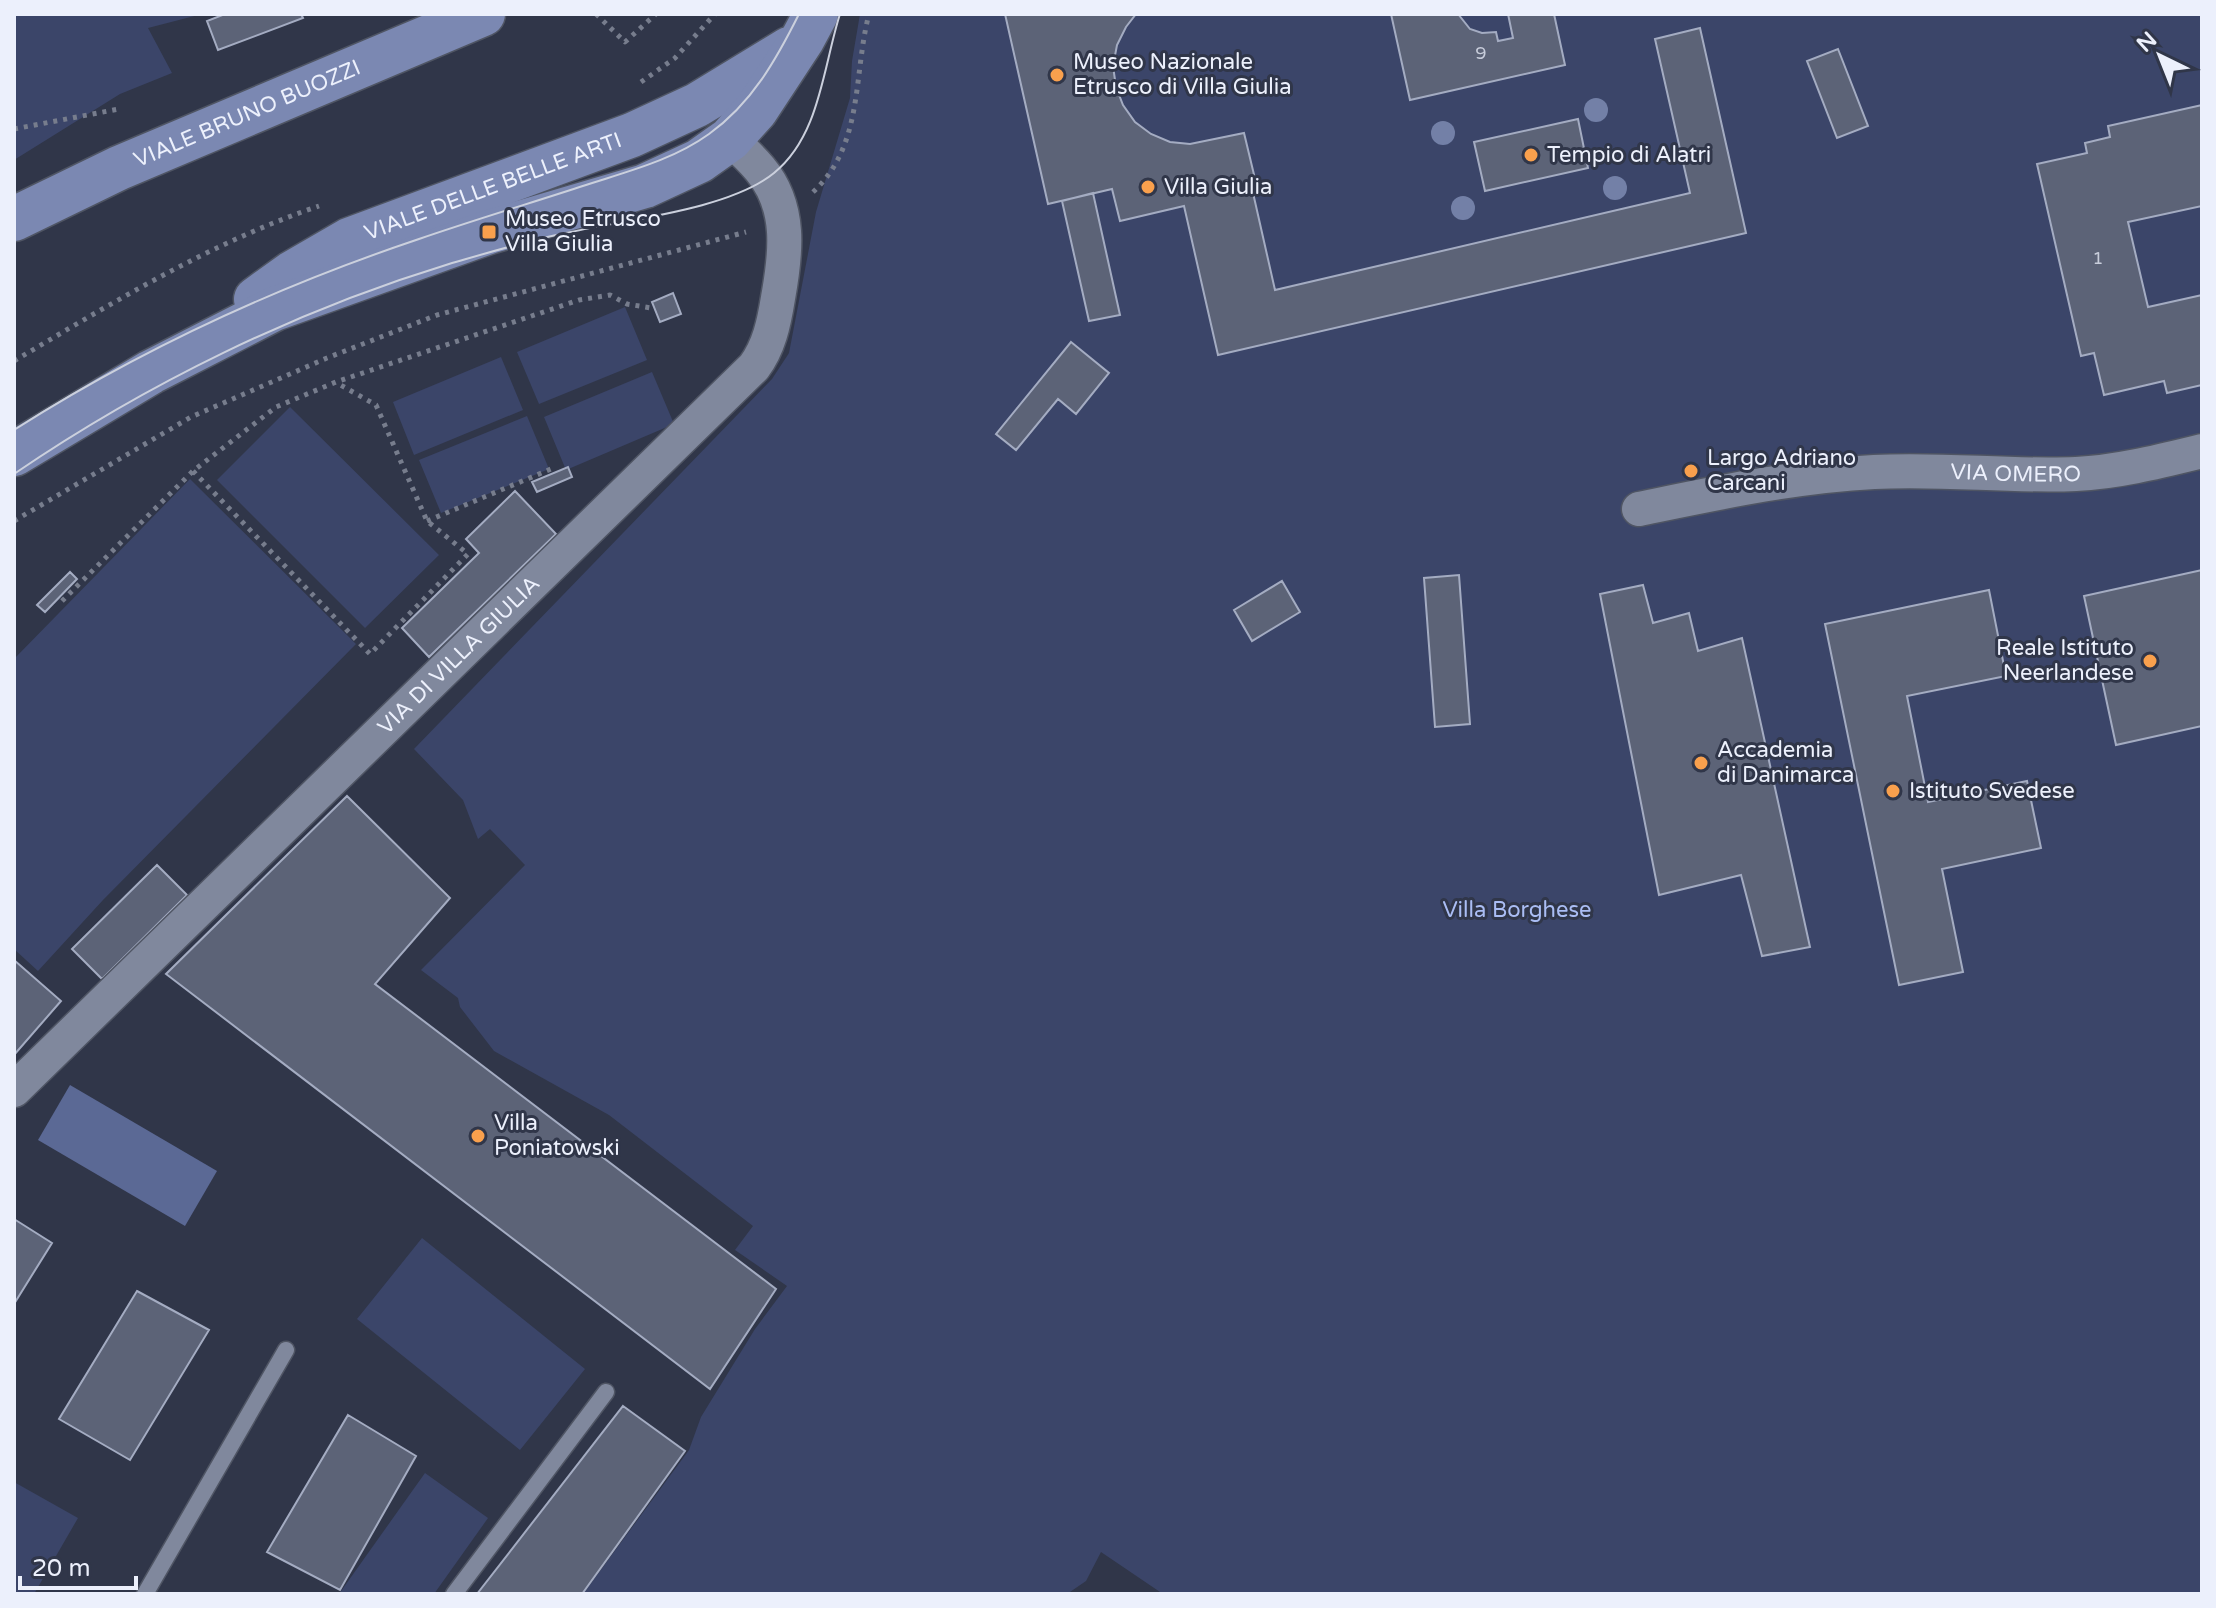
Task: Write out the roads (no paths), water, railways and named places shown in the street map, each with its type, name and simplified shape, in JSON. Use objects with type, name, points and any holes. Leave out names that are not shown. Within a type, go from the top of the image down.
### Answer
[{"type":"street","name":"VIALE BRUNO BUOZZI","points":[[14,219],[119,168],[483,14]]},
{"type":"street","name":"VIALE DELLE BELLE ARTI","points":[[14,454],[195,348],[274,309],[395,264],[645,186],[699,161],[730,139],[756,110],[809,27]]},
{"type":"street","name":"VIALE DELLE BELLE ARTI","points":[[195,348],[283,279],[329,250],[677,116],[740,82],[809,27]]},
{"type":"street","name":"VIA DI VILLA GIULIA","points":[[14,1090],[754,367],[763,355],[773,325],[786,253],[780,212],[761,170],[730,139]]},
{"type":"street","name":"VIA OMERO","points":[[1639,509],[1828,475],[1909,470],[2079,474],[2202,451]]},
{"type":"lane","points":[[145,1594],[286,1350]]},
{"type":"lane","points":[[454,1594],[606,1392]]},
{"type":"tram line","points":[[14,430],[160,347],[262,299],[366,258],[634,170],[681,151],[709,134],[738,109],[772,64],[799,14]]},
{"type":"tram line","points":[[14,474],[169,380],[278,327],[335,304],[492,251],[703,205],[754,186],[774,173],[801,140],[818,100],[840,14]]},
{"type":"place","name":"Museo Nazionale Etrusco di Villa Giulia","points":[[1057,75]]},
{"type":"place","name":"Tempio di Alatri","points":[[1531,155]]},
{"type":"place","name":"Villa Giulia","points":[[1148,187]]},
{"type":"place","name":"Museo Etrusco Villa Giulia","points":[[489,232]]},
{"type":"place","name":"Largo Adriano Carcani","points":[[1691,471]]},
{"type":"place","name":"Reale Istituto Neerlandese","points":[[2150,661]]},
{"type":"place","name":"Accademia di Danimarca","points":[[1701,763]]},
{"type":"place","name":"Istituto Svedese","points":[[1893,791]]},
{"type":"place","name":"Villa Poniatowski","points":[[478,1136]]},
{"type":"park label","name":"Villa Borghese","points":[[1517,910]]}]
